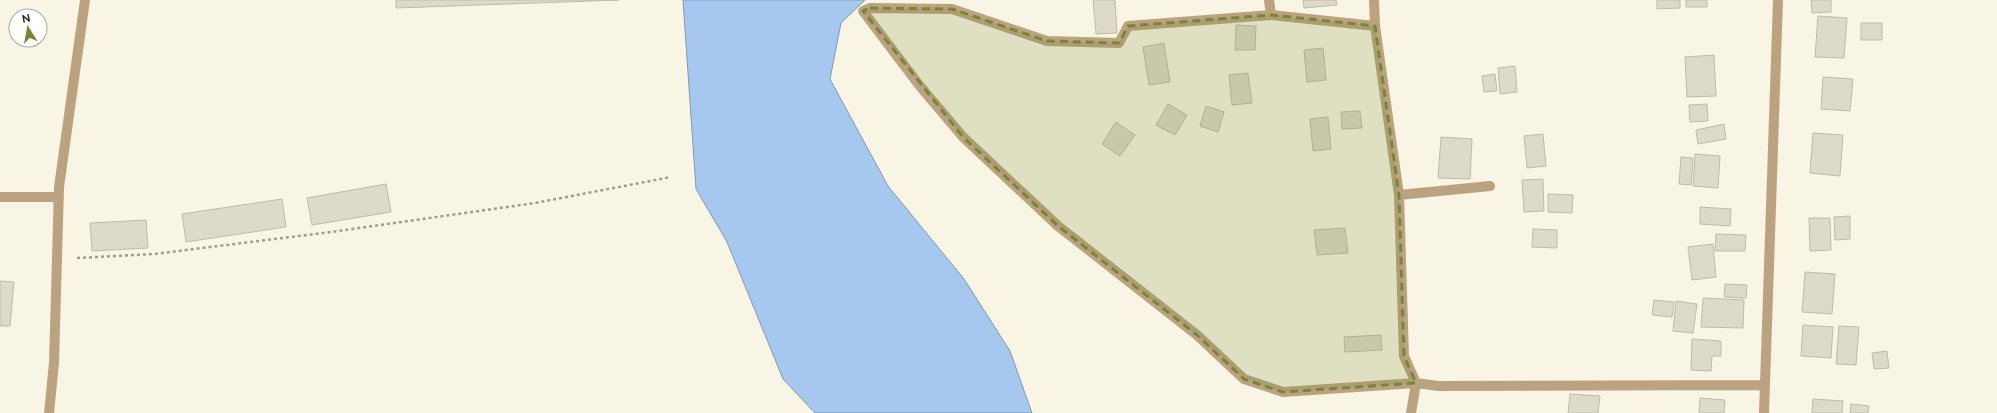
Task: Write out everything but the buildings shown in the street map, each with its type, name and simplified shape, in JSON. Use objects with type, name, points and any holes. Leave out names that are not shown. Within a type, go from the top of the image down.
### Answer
[{"type":"street","points":[[49,413],[54,362],[59,197],[85,0]]},
{"type":"street","points":[[1269,0],[1271,15]]},
{"type":"street","points":[[1374,0],[1375,26],[1399,195],[1404,356],[1416,383],[1411,413]]},
{"type":"street","points":[[1764,413],[1778,0]]},
{"type":"street","points":[[1375,26],[1271,15],[1128,26],[1119,43],[1047,41],[952,8],[870,8],[863,11],[962,137],[1058,226],[1197,335],[1244,379],[1282,392],[1416,383],[1438,386],[1765,385]]},
{"type":"street","points":[[1399,195],[1490,186]]},
{"type":"street","points":[[0,197],[59,197]]},
{"type":"path","points":[[56,259],[154,254],[331,232],[535,203],[671,177]]},
{"type":"highlighted area","points":[[870,8],[952,9],[1047,41],[1119,43],[1128,26],[1271,15],[1375,26],[1399,195],[1404,356],[1416,383],[1283,392],[1244,379],[1197,335],[1058,226],[963,137],[863,11]]},
{"type":"water","points":[[683,0],[865,0],[841,23],[830,79],[888,186],[964,279],[1010,351],[1032,413],[815,413],[783,379],[727,242],[696,189]]}]
